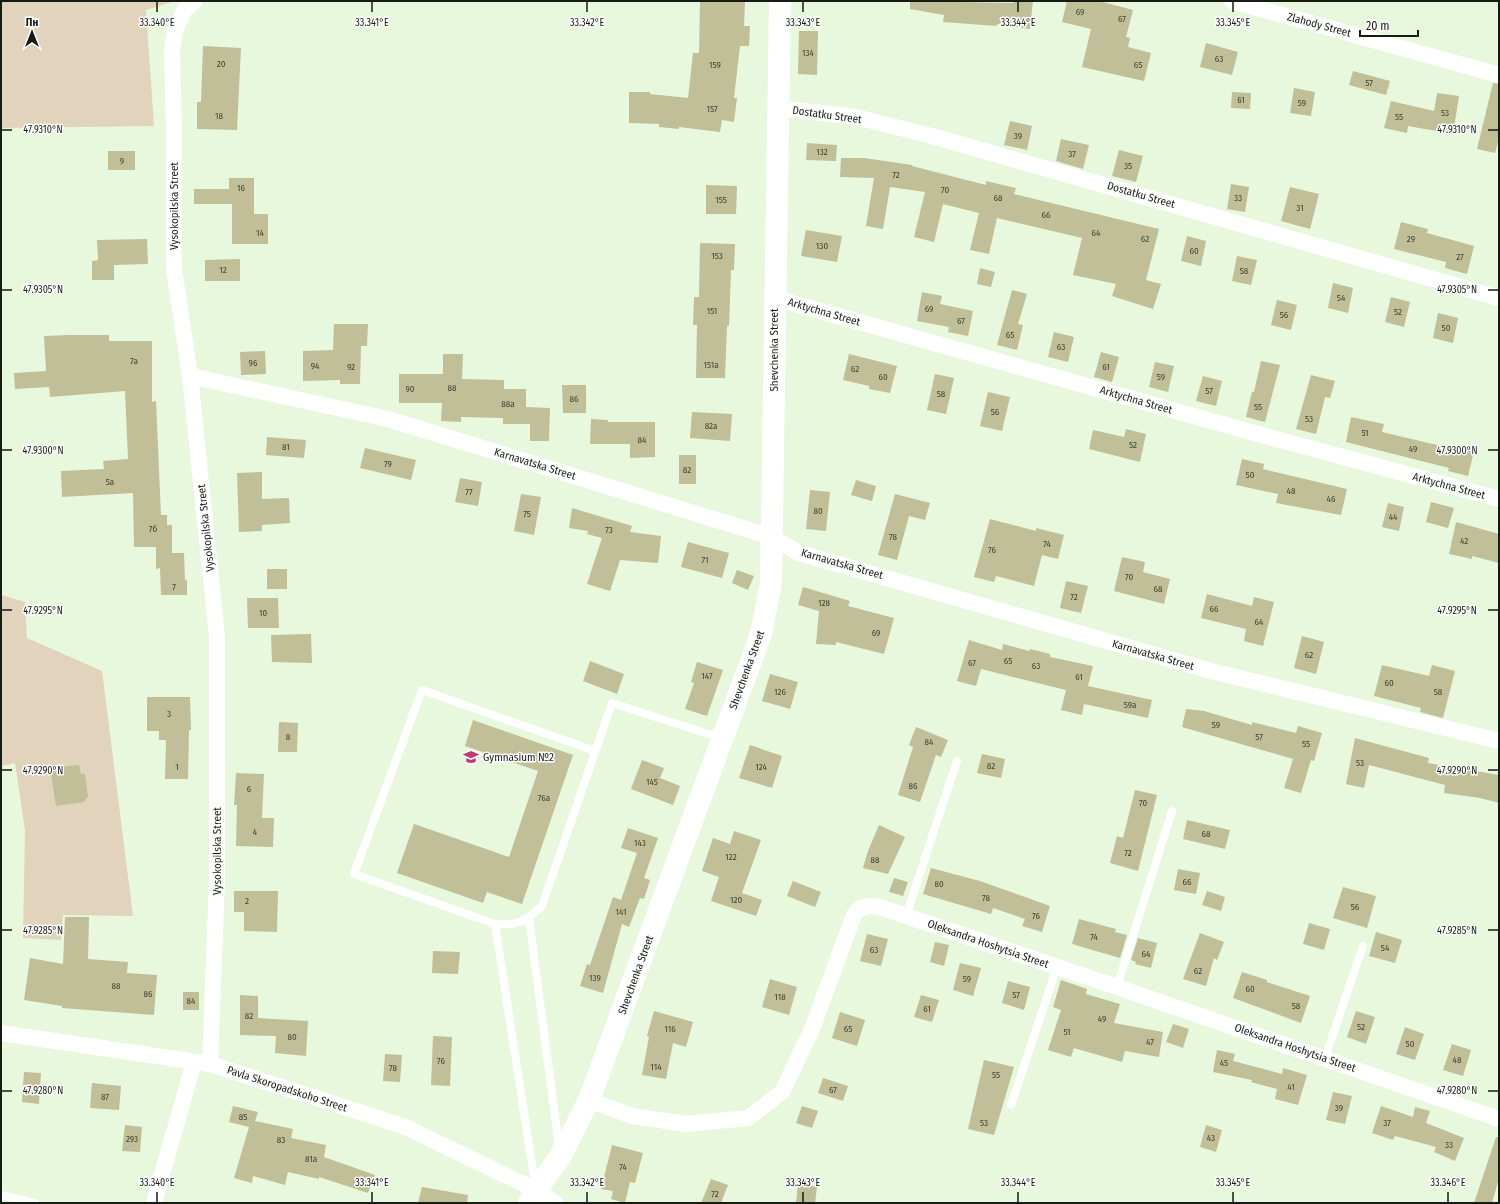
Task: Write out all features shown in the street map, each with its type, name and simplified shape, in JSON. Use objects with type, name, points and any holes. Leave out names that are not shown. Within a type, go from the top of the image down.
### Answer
[{"type":"street","name":"Vysokopilska Street","points":[[154,1203],[202,1063],[217,880],[217,637],[190,376],[174,269],[174,133],[172,49],[176,28],[185,9],[195,1]]},
{"type":"street","name":"Shevchenka Street","points":[[532,1197],[560,1157],[589,1100],[761,634],[771,583],[774,298],[780,1]]},
{"type":"street","name":"Zlahody Street","points":[[1232,1],[1499,75]]},
{"type":"street","name":"Dostatku Street","points":[[779,108],[856,117],[932,136],[1499,298]]},
{"type":"street","name":"Arktychna Street","points":[[774,298],[1247,432],[1499,499]]},
{"type":"street","name":"Karnavatska Street","points":[[190,376],[388,419],[772,538],[799,553],[1211,671],[1499,741]]},
{"type":"street","name":"Oleksandra Hoshytsia Street","points":[[589,1100],[632,1116],[686,1124],[748,1118],[782,1092],[812,1029],[854,915],[858,909],[867,905],[876,906],[1117,987],[1499,1119]]},
{"type":"street","name":"Pavla Skoropadskoho Street","points":[[1,1033],[202,1063],[403,1126],[532,1197],[555,1203]]},
{"type":"lane","points":[[595,751],[422,690],[354,874],[495,924],[514,925],[529,918],[542,906],[612,703],[723,738]]},
{"type":"lane","points":[[906,916],[957,761]]},
{"type":"lane","points":[[1117,987],[1172,811]]},
{"type":"lane","points":[[529,918],[560,1157]]},
{"type":"lane","points":[[495,924],[532,1197]]},
{"type":"lane","points":[[1325,1058],[1362,946]]},
{"type":"lane","points":[[1012,1105],[1057,967]]},
{"type":"lane","points":[[1,1195],[35,1203]]},
{"type":"shaded area","points":[[1,1],[175,1],[146,10],[154,126],[1,128]]},
{"type":"shaded area","points":[[1,595],[25,602],[27,638],[102,671],[133,916],[63,915],[61,940],[23,938],[25,830],[15,763],[1,766]]},
{"type":"building","points":[[700,1],[745,1],[744,26],[750,26],[749,46],[740,46],[734,98],[737,98],[734,122],[722,120],[720,132],[679,127],[679,129],[659,127],[659,124],[629,123],[629,92],[650,92],[650,94],[688,98],[693,53],[699,53]]},
{"type":"building","points":[[910,1],[1013,3],[1013,1],[1033,1],[1030,29],[997,24],[997,26],[943,22],[944,15],[910,9]]},
{"type":"building","points":[[1067,1],[1099,1],[1133,10],[1126,37],[1130,38],[1128,47],[1151,53],[1144,81],[1082,67],[1091,29],[1062,22]]},
{"type":"building","points":[[799,31],[818,31],[817,75],[798,74]]},
{"type":"building","points":[[1206,43],[1238,52],[1232,75],[1200,67]]},
{"type":"building","points":[[203,46],[241,48],[237,130],[197,129],[197,102],[201,102]]},
{"type":"building","points":[[1353,71],[1390,81],[1386,95],[1349,85]]},
{"type":"building","points":[[1493,83],[1499,84],[1499,138],[1495,153],[1477,149]]},
{"type":"building","points":[[1294,88],[1315,92],[1311,116],[1290,113]]},
{"type":"building","points":[[1232,92],[1251,93],[1250,109],[1231,108]]},
{"type":"building","points":[[1437,93],[1459,96],[1453,134],[1408,126],[1407,133],[1384,128],[1391,101],[1434,111]]},
{"type":"building","points":[[1010,121],[1032,126],[1027,150],[1004,145]]},
{"type":"building","points":[[1061,139],[1089,145],[1083,169],[1056,161]]},
{"type":"building","points":[[807,143],[837,145],[836,161],[806,160]]},
{"type":"building","points":[[1119,150],[1143,156],[1136,182],[1112,176]]},
{"type":"building","points":[[108,151],[135,151],[135,170],[108,170]]},
{"type":"building","points":[[841,158],[864,158],[912,165],[986,185],[986,181],[1016,188],[1014,194],[1159,229],[1146,280],[1161,284],[1153,309],[1112,296],[1116,284],[1073,275],[1082,238],[997,218],[989,254],[970,250],[979,213],[943,204],[934,242],[914,237],[925,192],[890,187],[883,229],[866,226],[874,178],[840,177]]},
{"type":"building","points":[[229,178],[254,178],[254,214],[268,214],[268,244],[232,244],[232,204],[194,204],[194,189],[229,189]]},
{"type":"building","points":[[1231,184],[1249,187],[1245,212],[1227,209]]},
{"type":"building","points":[[706,185],[737,186],[736,214],[706,214]]},
{"type":"building","points":[[1290,187],[1319,194],[1310,229],[1281,221]]},
{"type":"building","points":[[1401,222],[1428,229],[1427,233],[1474,246],[1467,274],[1445,268],[1446,262],[1394,249]]},
{"type":"building","points":[[806,230],[842,236],[837,262],[801,256]]},
{"type":"building","points":[[1187,236],[1206,241],[1201,266],[1181,261]]},
{"type":"building","points":[[147,239],[148,264],[114,265],[114,280],[92,280],[92,261],[98,260],[97,240]]},
{"type":"building","points":[[700,243],[735,244],[734,270],[731,270],[725,378],[696,378],[697,325],[693,325],[694,297],[699,297]]},
{"type":"building","points":[[1237,256],[1257,260],[1251,285],[1232,281]]},
{"type":"building","points":[[240,259],[240,281],[205,281],[205,260]]},
{"type":"building","points":[[980,268],[995,272],[991,287],[977,284]]},
{"type":"building","points":[[1333,283],[1353,288],[1348,313],[1328,308]]},
{"type":"building","points":[[1012,290],[1027,294],[1018,324],[1023,325],[1017,350],[997,345]]},
{"type":"building","points":[[922,292],[942,296],[940,304],[973,311],[968,336],[948,332],[949,327],[917,321]]},
{"type":"building","points":[[1391,297],[1410,302],[1404,327],[1385,322]]},
{"type":"building","points":[[1277,300],[1297,305],[1291,330],[1271,325]]},
{"type":"building","points":[[1438,313],[1458,318],[1453,343],[1433,338]]},
{"type":"building","points":[[334,324],[368,324],[367,346],[361,346],[360,384],[340,384],[340,380],[303,381],[303,351],[333,350]]},
{"type":"building","points":[[1054,332],[1074,337],[1068,362],[1048,357]]},
{"type":"building","points":[[109,335],[109,341],[152,341],[152,402],[156,401],[161,515],[167,515],[167,525],[172,525],[172,553],[184,553],[187,595],[161,595],[160,568],[156,569],[156,547],[134,547],[133,493],[62,497],[61,471],[104,469],[103,461],[128,459],[125,391],[50,397],[49,387],[15,389],[14,373],[46,371],[44,336]]},
{"type":"building","points":[[265,351],[266,374],[241,375],[240,352]]},
{"type":"building","points":[[1101,352],[1119,357],[1112,382],[1094,377]]},
{"type":"building","points":[[443,354],[463,354],[462,379],[504,380],[504,389],[526,389],[526,407],[550,408],[549,441],[530,441],[530,424],[503,424],[503,418],[461,417],[461,422],[441,421],[442,403],[399,403],[399,374],[443,374]]},
{"type":"building","points":[[849,354],[897,366],[890,393],[869,389],[869,386],[843,380]]},
{"type":"building","points":[[1261,361],[1280,365],[1265,422],[1246,417],[1252,392],[1254,392]]},
{"type":"building","points":[[1155,362],[1174,366],[1168,392],[1149,387]]},
{"type":"building","points":[[935,374],[954,378],[946,414],[927,410]]},
{"type":"building","points":[[1311,375],[1335,381],[1330,398],[1325,397],[1316,434],[1296,429]]},
{"type":"building","points":[[1203,376],[1222,381],[1216,406],[1196,401]]},
{"type":"building","points":[[562,385],[586,385],[586,413],[563,413]]},
{"type":"building","points":[[988,392],[1010,397],[1002,431],[980,426]]},
{"type":"building","points":[[692,412],[732,414],[730,441],[690,438]]},
{"type":"building","points":[[1351,417],[1384,424],[1382,432],[1454,449],[1454,446],[1474,451],[1468,476],[1448,471],[1449,468],[1346,442]]},
{"type":"building","points":[[591,419],[608,420],[608,422],[655,422],[655,457],[630,458],[630,444],[590,444]]},
{"type":"building","points":[[1126,429],[1146,434],[1140,462],[1089,449],[1093,430],[1124,437]]},
{"type":"building","points":[[267,437],[306,440],[304,458],[266,455]]},
{"type":"building","points":[[365,448],[416,460],[411,480],[360,468]]},
{"type":"building","points":[[679,455],[696,455],[696,484],[679,484]]},
{"type":"building","points":[[1242,459],[1264,464],[1263,469],[1347,489],[1341,515],[1276,503],[1278,494],[1236,485]]},
{"type":"building","points":[[262,472],[262,499],[289,498],[290,523],[262,525],[262,531],[239,532],[237,473]]},
{"type":"building","points":[[460,478],[482,482],[478,506],[455,502]]},
{"type":"building","points":[[856,480],[876,486],[872,501],[851,495]]},
{"type":"building","points":[[810,490],[830,492],[826,531],[806,529]]},
{"type":"building","points":[[521,494],[541,497],[534,535],[514,531]]},
{"type":"building","points":[[895,494],[930,503],[925,520],[909,516],[897,560],[878,555]]},
{"type":"building","points":[[1431,502],[1454,508],[1448,528],[1426,522]]},
{"type":"building","points":[[1388,503],[1404,507],[1399,531],[1382,527]]},
{"type":"building","points":[[572,508],[632,526],[630,532],[661,536],[658,563],[620,560],[610,591],[587,584],[602,538],[587,534],[588,531],[569,528]]},
{"type":"building","points":[[990,519],[1036,531],[1036,528],[1064,535],[1058,559],[1042,555],[1034,586],[996,576],[994,582],[974,577]]},
{"type":"building","points":[[1456,522],[1499,534],[1499,563],[1472,556],[1472,559],[1449,554]]},
{"type":"building","points":[[688,542],[729,553],[722,578],[681,567]]},
{"type":"building","points":[[1122,557],[1145,562],[1143,572],[1170,579],[1164,604],[1114,591]]},
{"type":"building","points":[[267,569],[287,569],[287,589],[267,589]]},
{"type":"building","points":[[737,570],[754,576],[748,590],[732,583]]},
{"type":"building","points":[[1066,581],[1088,586],[1081,613],[1060,608]]},
{"type":"building","points":[[803,587],[850,601],[848,606],[894,618],[884,654],[836,642],[836,645],[816,644],[819,611],[798,605]]},
{"type":"building","points":[[1207,594],[1252,606],[1254,597],[1274,602],[1263,646],[1244,641],[1246,629],[1201,618]]},
{"type":"building","points":[[247,598],[278,598],[279,628],[248,628]]},
{"type":"building","points":[[311,634],[312,663],[272,662],[271,635]]},
{"type":"building","points":[[1302,636],[1324,642],[1316,674],[1294,668]]},
{"type":"building","points":[[969,640],[1002,650],[1003,644],[1029,651],[1030,649],[1050,654],[1050,657],[1093,666],[1088,686],[1152,700],[1148,718],[1084,704],[1082,715],[1061,710],[1066,690],[981,669],[976,686],[957,681]]},
{"type":"building","points":[[590,661],[624,674],[617,694],[583,681]]},
{"type":"building","points":[[697,662],[723,670],[707,716],[685,709],[694,683],[691,682]]},
{"type":"building","points":[[1382,665],[1429,676],[1432,665],[1455,671],[1443,718],[1420,712],[1421,708],[1374,696]]},
{"type":"building","points":[[770,674],[798,682],[790,709],[762,701]]},
{"type":"building","points":[[147,697],[190,697],[191,730],[189,730],[188,779],[165,779],[166,740],[159,740],[159,731],[147,731]]},
{"type":"building","points":[[1186,709],[1204,711],[1252,725],[1252,722],[1296,733],[1298,726],[1322,733],[1314,761],[1311,760],[1301,793],[1284,788],[1293,759],[1182,727]]},
{"type":"building","points":[[473,720],[573,755],[522,904],[487,892],[483,903],[397,873],[414,824],[509,857],[538,771],[465,746]]},
{"type":"building","points":[[279,722],[298,723],[297,752],[278,752]]},
{"type":"building","points":[[916,727],[948,740],[941,757],[936,755],[920,802],[898,795],[913,747],[909,745]]},
{"type":"building","points":[[1355,738],[1429,758],[1428,763],[1499,775],[1499,803],[1480,798],[1444,793],[1445,785],[1369,765],[1364,788],[1346,784]]},
{"type":"building","points":[[750,745],[782,756],[772,788],[739,778]]},
{"type":"building","points":[[982,754],[1005,759],[1001,778],[977,773]]},
{"type":"building","points":[[642,760],[664,768],[660,778],[680,786],[673,805],[631,789]]},
{"type":"building","points":[[79,765],[81,774],[85,774],[88,796],[84,802],[56,806],[50,768]]},
{"type":"building","points":[[236,773],[264,774],[262,818],[274,818],[273,847],[236,846],[237,805],[234,805]]},
{"type":"building","points":[[1135,790],[1157,795],[1138,871],[1110,863],[1117,836],[1123,838]]},
{"type":"building","points":[[1187,820],[1230,830],[1225,849],[1183,839]]},
{"type":"building","points":[[879,825],[905,837],[888,874],[863,868],[868,851]]},
{"type":"building","points":[[628,828],[658,838],[644,878],[650,880],[644,899],[640,898],[629,927],[622,924],[603,993],[580,986],[587,964],[590,965],[613,897],[621,900],[637,853],[621,848]]},
{"type":"building","points":[[734,831],[761,840],[742,893],[762,900],[756,916],[711,901],[719,877],[702,871],[713,838],[730,844]]},
{"type":"building","points":[[931,868],[980,881],[1050,906],[1042,932],[1022,926],[1025,919],[993,908],[991,914],[923,894]]},
{"type":"building","points":[[1178,869],[1200,873],[1196,894],[1174,890]]},
{"type":"building","points":[[894,878],[908,882],[903,896],[889,892]]},
{"type":"building","points":[[793,881],[821,892],[815,907],[787,896]]},
{"type":"building","points":[[1343,887],[1376,896],[1367,928],[1333,918]]},
{"type":"building","points":[[234,891],[278,891],[277,932],[244,931],[244,912],[234,912]]},
{"type":"building","points":[[1207,891],[1225,897],[1221,911],[1202,905]]},
{"type":"building","points":[[65,917],[89,917],[88,959],[128,962],[127,973],[157,975],[154,1015],[62,1008],[62,1006],[24,1000],[30,958],[63,964]]},
{"type":"building","points":[[1079,919],[1116,929],[1115,932],[1127,935],[1120,958],[1072,944]]},
{"type":"building","points":[[1309,923],[1330,929],[1324,950],[1303,944]]},
{"type":"building","points":[[1376,932],[1402,940],[1395,963],[1369,956]]},
{"type":"building","points":[[1200,933],[1224,942],[1217,960],[1214,958],[1206,986],[1183,979]]},
{"type":"building","points":[[867,934],[888,939],[881,966],[860,961]]},
{"type":"building","points":[[1138,938],[1157,943],[1151,968],[1135,964],[1136,962],[1131,960]]},
{"type":"building","points":[[935,942],[949,945],[944,966],[930,962]]},
{"type":"building","points":[[433,951],[460,952],[458,974],[432,973]]},
{"type":"building","points":[[960,963],[981,968],[973,996],[953,990]]},
{"type":"building","points":[[1242,972],[1310,996],[1301,1023],[1233,998]]},
{"type":"building","points":[[770,979],[797,987],[789,1015],[762,1007]]},
{"type":"building","points":[[1061,980],[1087,989],[1086,994],[1120,1004],[1114,1023],[1163,1032],[1159,1057],[1125,1051],[1122,1062],[1074,1048],[1071,1057],[1048,1050],[1061,1010],[1053,1007]]},
{"type":"building","points":[[1008,981],[1030,987],[1024,1010],[1002,1003]]},
{"type":"building","points":[[183,992],[199,992],[199,1010],[183,1010]]},
{"type":"building","points":[[240,995],[258,996],[258,1018],[308,1021],[306,1056],[275,1053],[276,1036],[240,1035]]},
{"type":"building","points":[[921,995],[939,1000],[932,1022],[914,1017]]},
{"type":"building","points":[[654,1011],[693,1022],[686,1047],[673,1043],[666,1079],[642,1075],[649,1037],[647,1036]]},
{"type":"building","points":[[1356,1011],[1375,1017],[1366,1044],[1347,1037]]},
{"type":"building","points":[[840,1012],[865,1020],[857,1046],[832,1038]]},
{"type":"building","points":[[1173,1024],[1189,1029],[1183,1048],[1166,1042]]},
{"type":"building","points":[[1405,1027],[1424,1034],[1415,1060],[1396,1054]]},
{"type":"building","points":[[433,1036],[452,1037],[450,1086],[431,1085]]},
{"type":"building","points":[[1452,1044],[1471,1050],[1463,1076],[1443,1070]]},
{"type":"building","points":[[1217,1050],[1235,1054],[1233,1061],[1282,1074],[1283,1068],[1307,1075],[1298,1105],[1275,1099],[1277,1089],[1251,1082],[1252,1080],[1213,1072]]},
{"type":"building","points":[[385,1054],[402,1055],[400,1082],[383,1081]]},
{"type":"building","points":[[984,1060],[1014,1067],[994,1135],[968,1129]]},
{"type":"building","points":[[24,1072],[41,1073],[39,1104],[22,1102]]},
{"type":"building","points":[[823,1078],[848,1086],[843,1101],[818,1093]]},
{"type":"building","points":[[92,1083],[121,1086],[119,1110],[90,1108]]},
{"type":"building","points":[[1333,1092],[1352,1096],[1345,1124],[1326,1120]]},
{"type":"building","points":[[233,1106],[258,1112],[255,1121],[293,1129],[291,1138],[326,1145],[324,1157],[375,1175],[368,1193],[319,1177],[319,1179],[288,1172],[285,1185],[253,1176],[252,1183],[234,1178],[249,1127],[229,1122]]},
{"type":"building","points":[[802,1106],[818,1111],[812,1128],[796,1123]]},
{"type":"building","points":[[1381,1106],[1413,1117],[1415,1107],[1430,1111],[1426,1123],[1464,1138],[1455,1161],[1434,1152],[1436,1147],[1395,1136],[1393,1140],[1372,1133]]},
{"type":"building","points":[[125,1125],[142,1127],[140,1152],[122,1151]]},
{"type":"building","points":[[1206,1125],[1222,1130],[1216,1152],[1200,1147]]},
{"type":"building","points":[[1496,1137],[1499,1138],[1499,1178],[1492,1203],[1474,1203]]},
{"type":"building","points":[[612,1145],[643,1153],[635,1183],[630,1182],[625,1203],[611,1199],[613,1191],[601,1189]]},
{"type":"building","points":[[711,1179],[728,1185],[721,1203],[701,1203]]},
{"type":"building","points":[[798,1184],[817,1187],[815,1203],[796,1203]]},
{"type":"building","points":[[422,1187],[468,1195],[467,1203],[418,1203]]},
{"type":"place","name":"Gymnasium №2","points":[[471,757]]}]
